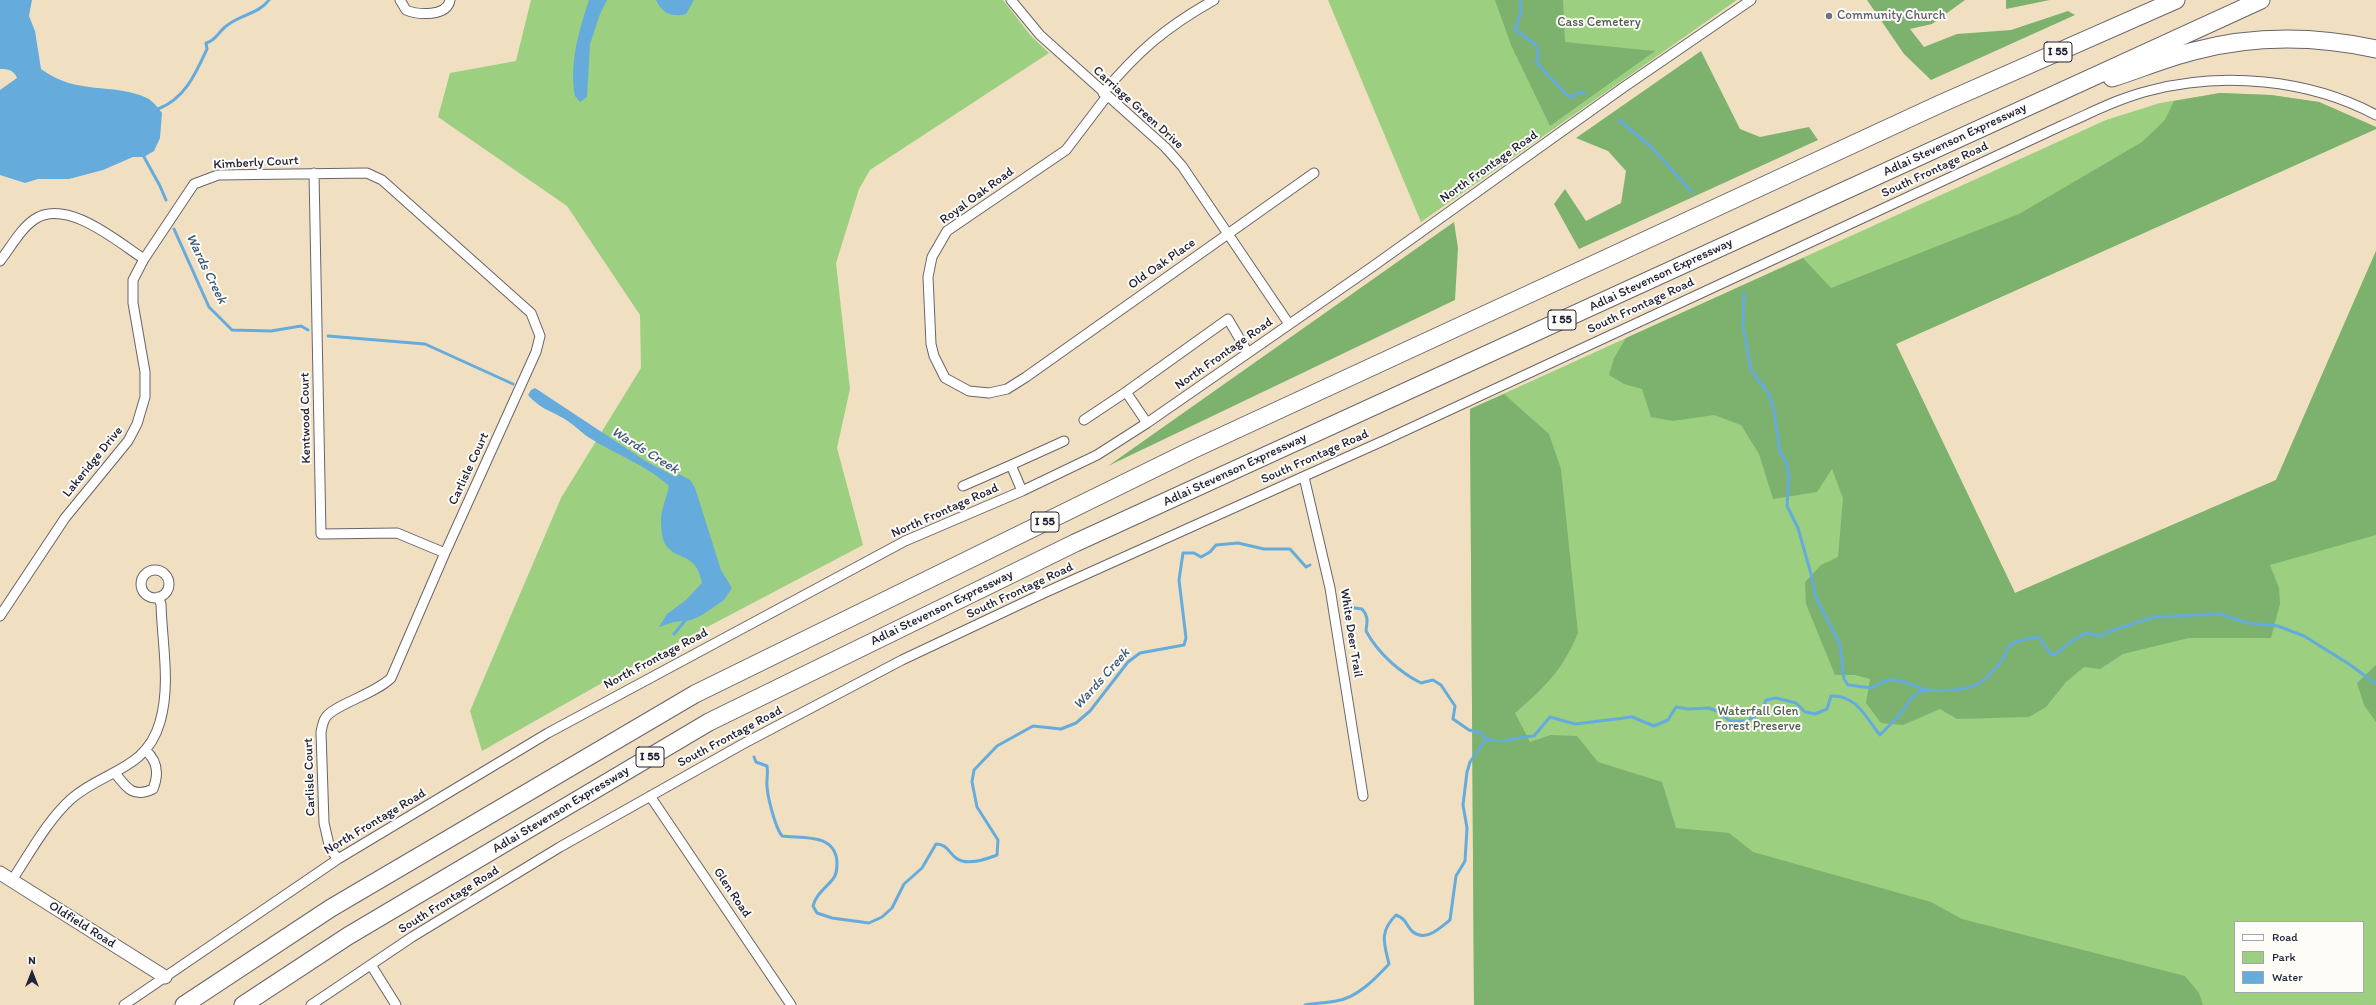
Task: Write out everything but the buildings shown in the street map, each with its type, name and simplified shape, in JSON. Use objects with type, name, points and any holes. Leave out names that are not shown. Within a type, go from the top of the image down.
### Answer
[{"type":"highway","points":[[2080,42],[2146,0]]},
{"type":"highway","name":"I 55","points":[[184,1005],[331,908],[695,694],[1192,450],[1919,114],[2176,0]]},
{"type":"highway","name":"Adlai Stevenson Expressway","points":[[243,1005],[348,936],[709,722],[1075,542],[2261,0]]},
{"type":"highway","points":[[2049,97],[2193,51],[2218,46],[2261,40],[2294,39],[2334,41],[2376,49]]},
{"type":"street","points":[[400,0],[406,10],[413,13],[437,13],[444,10],[450,0]]},
{"type":"street","name":"Carriage Green Drive","points":[[1011,0],[1040,35],[1169,152],[1228,233],[1290,324]]},
{"type":"street","name":"Royal Oak Road","points":[[1026,378],[1007,389],[989,393],[969,391],[945,378],[934,356],[931,344],[928,277],[931,261],[947,231],[1066,150],[1105,95],[1144,48],[1185,16],[1214,0]]},
{"type":"street","name":"North Frontage Road","points":[[124,1005],[338,859],[548,733],[905,541],[1022,491],[1097,455],[1147,423],[1290,324],[1624,86],[1751,0]]},
{"type":"street","name":"South Frontage Road","points":[[311,1005],[412,937],[547,855],[745,743],[902,660],[1044,593],[1304,477],[2063,124],[2147,91],[2185,83],[2236,81],[2280,84],[2324,92],[2358,105],[2376,115]]},
{"type":"street","name":"Kimberly Court","points":[[144,259],[194,184],[218,175],[314,173]]},
{"type":"street","name":"Kentwood Court","points":[[314,173],[321,534],[397,533],[445,553]]},
{"type":"street","name":"Carlisle Court","points":[[314,173],[367,173],[382,180],[531,313],[539,328],[539,343],[536,352],[445,553],[392,678],[383,687],[330,713],[323,722],[321,732],[324,823],[330,849],[338,859]]},
{"type":"street","name":"Old Oak Place","points":[[1026,378],[1314,173]]},
{"type":"street","points":[[0,261],[28,225],[44,215],[59,213],[82,220],[144,259]]},
{"type":"street","name":"Lakeridge Drive","points":[[0,616],[65,518],[128,441],[137,424],[145,397],[145,372],[132,292],[135,275],[144,259]]},
{"type":"street","points":[[1084,420],[1228,319],[1248,353]]},
{"type":"street","points":[[1126,392],[1147,423]]},
{"type":"street","points":[[963,486],[1064,441]]},
{"type":"street","points":[[1011,465],[1022,491]]},
{"type":"street","name":"White Deer Trail","points":[[1304,477],[1330,588],[1363,796]]},
{"type":"street","points":[[12,880],[54,818],[70,800],[94,783],[132,763],[145,750],[155,736],[160,722],[166,695],[161,604],[158,597]]},
{"type":"street","points":[[115,773],[122,783],[136,793],[143,794],[153,789],[158,770],[155,761],[145,750]]},
{"type":"street","name":"Glen Road","points":[[650,796],[791,1005]]},
{"type":"street","name":"Oldfield Road","points":[[0,872],[165,977]]},
{"type":"street","points":[[371,965],[396,1005]]},
{"type":"green space","points":[[531,0],[1003,0],[1031,36],[1049,53],[870,170],[859,189],[836,263],[850,389],[837,448],[863,545],[616,675],[482,751],[470,711],[561,498],[641,368],[640,315],[567,206],[438,117],[450,73],[516,61]]},
{"type":"green space","name":"Cass Cemetery","points":[[1328,0],[1737,0],[1421,222]]},
{"type":"green space","points":[[1495,0],[1563,0],[1565,42],[1655,51],[1550,126],[1511,45]]},
{"type":"green space","points":[[1867,0],[1965,0],[1932,24],[1910,29],[1924,47],[1957,34],[2011,30],[2068,11],[2075,15],[1931,80],[1904,54]]},
{"type":"green space","points":[[2006,0],[2050,0],[2006,9]]},
{"type":"green space","points":[[1701,51],[1740,129],[1760,137],[1809,127],[1818,140],[1579,249],[1554,204],[1565,189],[1586,221],[1621,203],[1626,171],[1608,151],[1576,138]]},
{"type":"green space","name":"Waterfall Glen Forest Preserve","points":[[2220,93],[2271,95],[2319,102],[2376,127],[2376,129],[1896,344],[2015,593],[2276,480],[2376,251],[2376,1005],[1474,1005],[1470,409],[2106,120],[2160,103]]},
{"type":"green space","points":[[2220,93],[2271,95],[2319,102],[2376,127],[2376,129],[1896,344],[2015,593],[2276,480],[2376,251],[2376,535],[2270,565],[2279,588],[2280,604],[2271,638],[2189,638],[2123,654],[2100,669],[2084,667],[2066,682],[2046,707],[2029,717],[1957,719],[1940,709],[1903,725],[1881,723],[1866,703],[1870,679],[1855,675],[1835,675],[1806,604],[1805,582],[1821,565],[1838,557],[1843,498],[1832,469],[1817,492],[1773,499],[1759,454],[1741,425],[1714,415],[1673,421],[1651,417],[1642,389],[1624,384],[1609,375],[1614,358],[1626,338],[1803,258],[1831,288],[2019,214],[2142,142],[2165,120],[2174,101]]},
{"type":"green space","points":[[1454,222],[1458,248],[1455,300],[1108,466]]},
{"type":"green space","points":[[1504,394],[1549,434],[1561,469],[1578,633],[1566,658],[1552,678],[1515,713],[1530,742],[1551,735],[1577,736],[1598,762],[1662,782],[1676,828],[1729,833],[1753,852],[1931,902],[1962,919],[2185,976],[2199,993],[2203,1005],[1474,1005],[1470,409]]},
{"type":"green space","points":[[2376,665],[2376,722],[2364,705],[2357,683]]},
{"type":"water","points":[[0,0],[32,0],[29,16],[35,31],[41,69],[68,83],[134,93],[147,98],[153,103],[162,113],[160,138],[154,151],[144,157],[133,157],[103,170],[69,179],[38,179],[25,183],[0,175],[0,90],[17,78],[10,70],[0,69]]},
{"type":"water","points":[[589,0],[607,0],[600,14],[590,44],[587,97],[580,102],[575,96],[573,72],[576,47],[582,23]]},
{"type":"water","points":[[656,0],[694,0],[686,14],[672,15],[664,11]]},
{"type":"water","points":[[535,388],[647,462],[676,477],[679,474],[690,480],[695,488],[721,570],[732,588],[724,600],[702,615],[691,620],[674,622],[659,627],[667,614],[686,600],[702,583],[699,573],[691,561],[670,550],[664,542],[661,529],[661,516],[669,486],[652,472],[593,440],[567,420],[537,403],[528,395],[531,390]]},
{"type":"waterway","name":"Wards Creek","points":[[158,109],[176,99],[194,76],[207,49],[206,43],[214,38],[230,23],[254,12],[265,5],[269,0]]},
{"type":"waterway","points":[[1520,0],[1521,12],[1515,30],[1535,44],[1539,54],[1536,62],[1567,95],[1572,97],[1581,92],[1585,94]]},
{"type":"waterway","points":[[1619,120],[1652,148],[1692,192]]},
{"type":"waterway","name":"Wards Creek","points":[[144,157],[166,200]]},
{"type":"waterway","name":"Wards Creek","points":[[174,229],[209,307],[232,330],[271,331],[301,326],[308,330]]},
{"type":"waterway","points":[[1744,293],[1743,326],[1751,370],[1769,394],[1774,411],[1780,453],[1786,461],[1789,477],[1787,506],[1798,528],[1816,598],[1840,644],[1844,679],[1848,685],[1872,688],[1879,683],[1898,680],[1929,690],[1944,691],[1960,689],[1980,683],[1993,671],[2005,656],[2009,647],[2018,641],[2039,637],[2050,653],[2055,655],[2073,640],[2086,633],[2101,636],[2108,632],[2154,617],[2220,614],[2248,623],[2278,626],[2304,636],[2349,664],[2376,684]]},
{"type":"waterway","name":"Wards Creek","points":[[328,336],[425,344],[513,384]]},
{"type":"waterway","name":"Wards Creek","points":[[754,757],[756,762],[767,766],[769,801],[779,832],[782,836],[823,841],[835,852],[837,862],[836,873],[833,879],[814,902],[813,906],[817,913],[832,918],[869,923],[882,917],[892,908],[904,884],[922,868],[936,844],[943,845],[956,858],[965,861],[971,862],[997,855],[998,840],[977,807],[972,782],[974,770],[997,746],[1033,726],[1061,729],[1076,723],[1090,711],[1128,662],[1140,653],[1184,645],[1186,638],[1179,580],[1183,553],[1194,553],[1201,557],[1210,552],[1216,545],[1238,543],[1264,549],[1290,549],[1306,567],[1310,565]]},
{"type":"waterway","name":"Wards Creek","points":[[1344,597],[1349,605],[1362,609],[1366,614],[1366,631],[1383,654],[1397,668],[1413,679],[1421,683],[1433,680],[1441,685],[1455,706],[1453,719],[1469,730],[1481,733],[1486,739]]},
{"type":"waterway","name":"Wards Creek","points":[[674,634],[688,617]]},
{"type":"waterway","points":[[1486,739],[1504,741],[1534,736],[1550,717],[1575,724],[1632,717],[1654,726],[1668,720],[1676,707],[1688,709],[1709,708],[1719,712],[1730,721],[1747,721],[1762,711],[1766,700],[1776,698],[1796,703],[1805,712],[1815,714],[1827,709],[1831,696],[1840,696],[1854,703],[1880,735],[1903,711],[1911,698],[1924,689]]},
{"type":"waterway","points":[[1305,1005],[1344,999],[1358,992],[1378,976],[1389,964],[1384,938],[1387,927],[1396,915],[1403,919],[1410,929],[1418,935],[1428,935],[1433,933],[1450,920],[1456,876],[1465,861],[1467,828],[1463,805],[1467,772],[1470,762],[1486,739]]},
{"type":"place","name":"Community Church","points":[[1829,16]]}]
